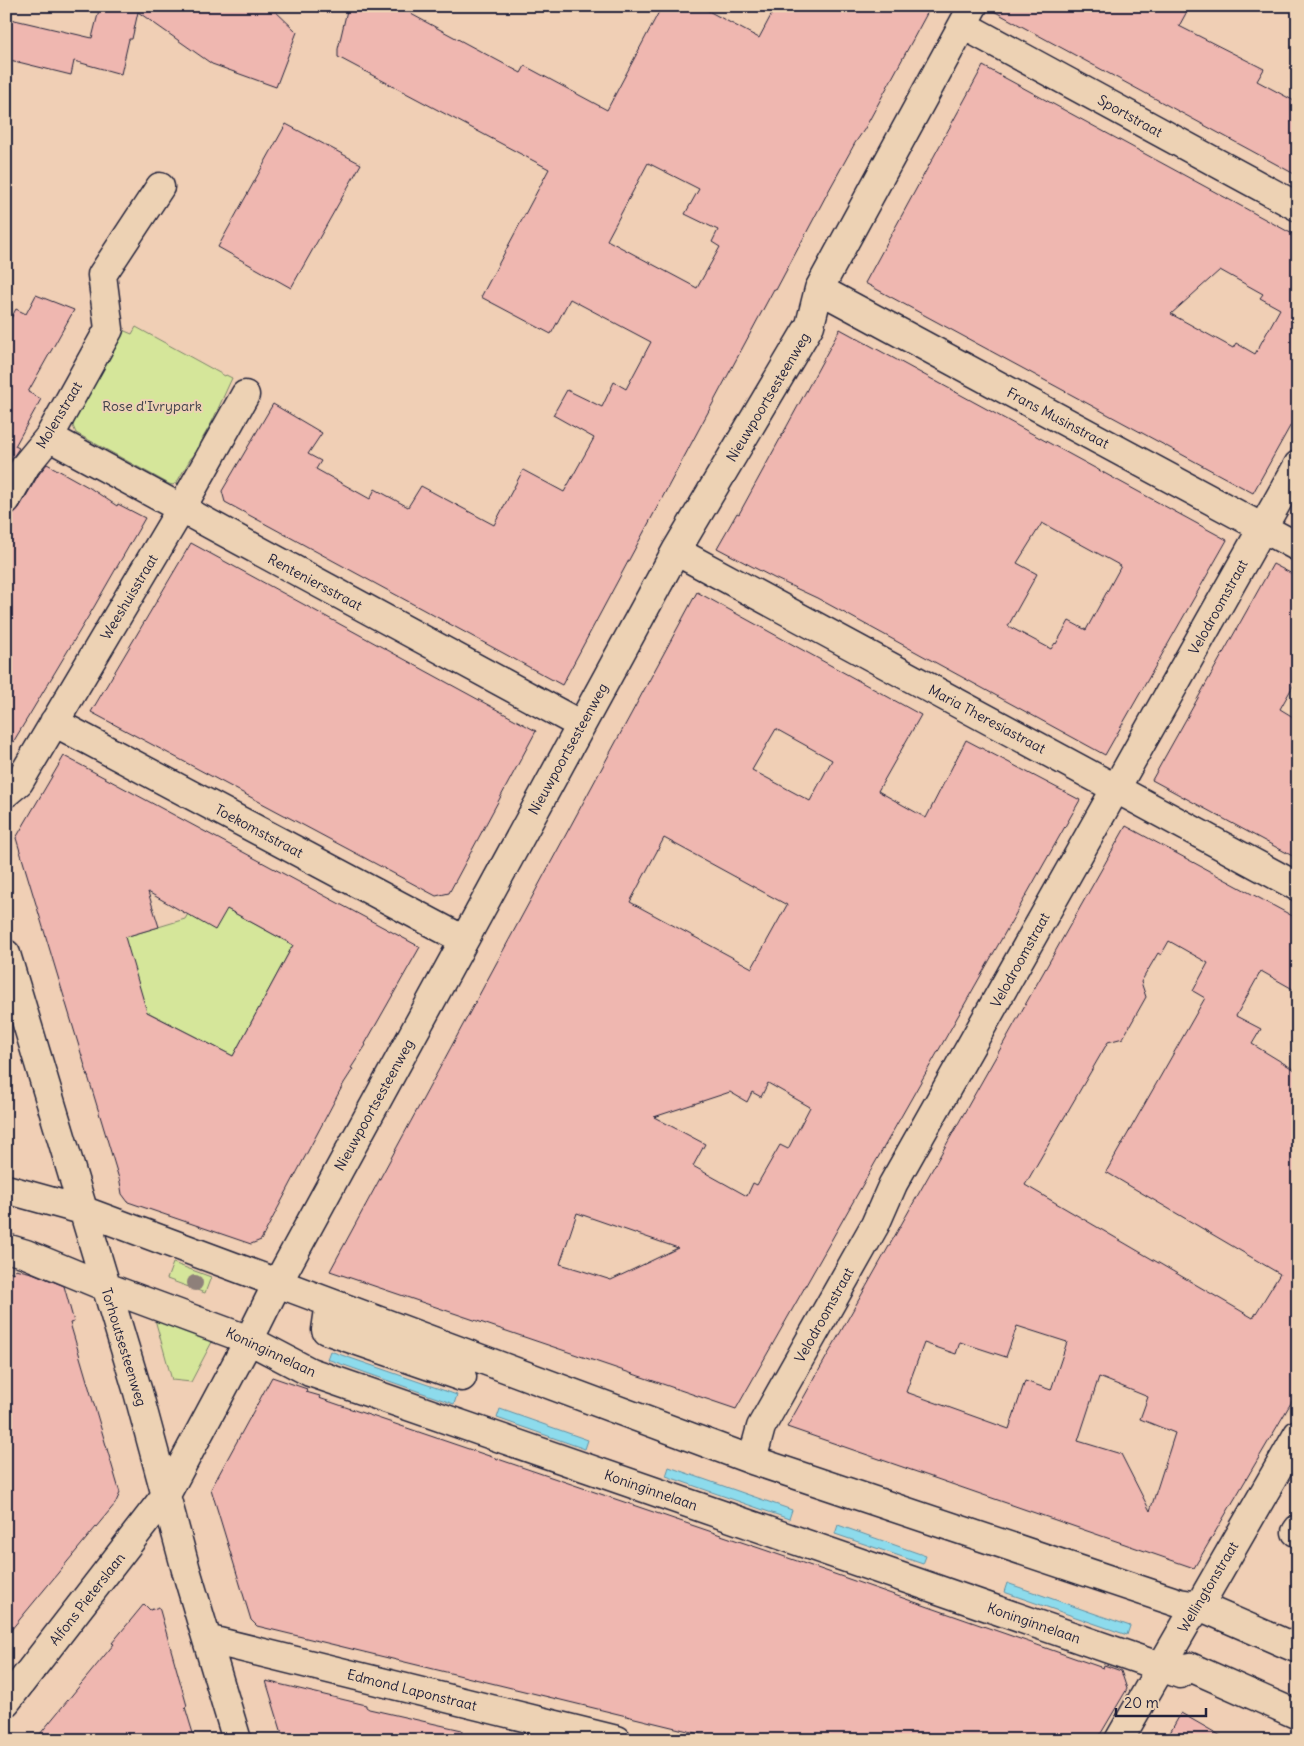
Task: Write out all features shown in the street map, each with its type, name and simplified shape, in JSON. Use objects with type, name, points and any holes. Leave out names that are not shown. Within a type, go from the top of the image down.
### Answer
[{"type":"street","name":"Sportstraat","points":[[968,15],[1298,207]]},
{"type":"street","name":"Nieuwpoortsesteenweg","points":[[166,1495],[277,1284],[676,551],[810,325],[819,288],[968,15]]},
{"type":"street","name":"Molenstraat","points":[[6,500],[26,465],[49,437],[109,329],[102,275],[160,187]]},
{"type":"street","name":"Frans Musinstraat","points":[[819,288],[1298,547]]},
{"type":"street","name":"Weeshuisstraat","points":[[6,793],[19,782],[181,510],[245,395]]},
{"type":"street","name":"Renteniersstraat","points":[[49,437],[581,725]]},
{"type":"street","name":"Velodroomstraat","points":[[752,1460],[761,1426],[875,1225],[894,1184],[1298,465]]},
{"type":"street","name":"Maria Theresiastraat","points":[[676,551],[1298,887]]},
{"type":"street","name":"Toekomststraat","points":[[54,722],[464,940]]},
{"type":"street","name":"Torhoutsesteenweg","points":[[6,954],[138,1392],[206,1639],[237,1740]]},
{"type":"street","points":[[6,1190],[82,1210],[752,1460],[1179,1603],[1199,1606],[1298,1649]]},
{"type":"street","name":"Koninginnelaan","points":[[6,1248],[249,1340],[320,1375],[1180,1674],[1190,1667],[1298,1715]]},
{"type":"street","points":[[330,1303],[326,1330],[462,1377]]},
{"type":"street","name":"Wellingtonstraat","points":[[1119,1740],[1298,1434]]},
{"type":"street","name":"Alfons Pieterslaan","points":[[6,1702],[166,1495]]},
{"type":"street","name":"Edmond Laponstraat","points":[[206,1639],[617,1740]]},
{"type":"green space","name":"Rose d'Ivrypark","points":[[136,327],[225,376],[232,378],[212,422],[177,482],[173,485],[76,433],[73,426],[118,341],[120,329],[132,334]]},
{"type":"green space","points":[[227,909],[293,945],[233,1056],[138,1007],[125,937],[185,919],[188,914]]},
{"type":"green space","points":[[173,1263],[211,1277],[205,1293],[167,1279]]},
{"type":"green space","points":[[154,1316],[214,1338],[191,1382],[172,1380]]},
{"type":"water","points":[[330,1351],[457,1395],[454,1404],[327,1359]]},
{"type":"water","points":[[500,1409],[588,1440],[585,1449],[497,1418]]},
{"type":"water","points":[[669,1467],[792,1510],[789,1519],[666,1476]]},
{"type":"water","points":[[838,1525],[926,1556],[923,1564],[835,1534]]},
{"type":"water","points":[[1007,1583],[1130,1626],[1127,1635],[1004,1592]]},
{"type":"building","points":[[100,6],[270,6],[297,32],[276,87],[212,64],[138,12],[132,39],[129,39],[121,74],[74,61],[71,75],[6,59],[6,18],[92,38]]},
{"type":"building","points":[[348,6],[413,6],[411,14],[521,73],[525,66],[607,110],[662,6],[699,6],[759,38],[776,6],[931,6],[776,290],[774,289],[562,685],[225,502],[222,491],[273,404],[322,433],[308,454],[321,461],[316,469],[370,499],[375,489],[408,507],[421,486],[494,525],[523,470],[564,492],[594,438],[553,415],[567,390],[602,407],[614,382],[626,389],[651,342],[570,299],[551,334],[481,297],[549,169],[338,57],[338,49]],"holes":[[[648,163],[699,189],[685,214],[718,230],[712,242],[720,247],[697,288],[607,240]]]},
{"type":"building","points":[[989,6],[1190,6],[1179,26],[1264,69],[1257,81],[1298,103],[1298,176],[988,8]]},
{"type":"building","points":[[983,66],[1298,237],[1298,412],[1253,493],[865,283]],"holes":[[[1220,270],[1263,294],[1260,298],[1280,309],[1255,354],[1236,343],[1233,348],[1171,314]]]},
{"type":"building","points":[[286,124],[361,164],[291,288],[218,247]]},
{"type":"building","points":[[36,295],[74,310],[28,392],[41,399],[15,446],[19,448],[6,468],[6,327],[16,309],[26,314]]},
{"type":"building","points":[[840,329],[1227,540],[1105,755],[817,598],[717,548],[737,513],[739,514]],"holes":[[[1042,523],[1121,566],[1086,630],[1069,621],[1056,644],[1051,649],[1008,626],[1037,574],[1017,563]]]},
{"type":"building","points":[[47,464],[90,488],[117,506],[118,504],[145,518],[6,754],[6,516],[13,514],[19,508]]},
{"type":"building","points":[[191,543],[536,731],[449,893],[436,896],[91,712]]},
{"type":"building","points":[[1273,564],[1298,577],[1298,677],[1280,709],[1298,720],[1298,859],[1152,780]]},
{"type":"building","points":[[697,592],[921,715],[878,791],[926,818],[966,740],[1080,800],[736,1409],[330,1271]],"holes":[[[776,729],[832,760],[810,801],[752,770]],[[664,838],[787,905],[752,968],[630,902]],[[768,1083],[810,1107],[788,1149],[780,1145],[757,1185],[753,1183],[747,1196],[693,1166],[705,1144],[654,1117],[730,1092],[747,1102],[752,1092],[761,1097]],[[577,1213],[678,1248],[611,1280],[560,1264]]]},
{"type":"building","points":[[64,756],[420,947],[366,1045],[351,1068],[353,1069],[261,1240],[251,1244],[128,1202],[122,1194],[120,1182],[16,838]],"holes":[[[148,892],[215,930],[227,909],[293,945],[233,1056],[147,1012],[125,937],[159,927]]]},
{"type":"building","points":[[1126,826],[1298,919],[1298,992],[1261,971],[1236,1016],[1261,1029],[1252,1044],[1298,1072],[1298,1391],[1194,1568],[787,1427]],"holes":[[[1169,941],[1208,963],[1193,991],[1205,998],[1106,1172],[1280,1274],[1253,1318],[1025,1185],[1108,1042],[1123,1038],[1146,997],[1141,982],[1158,953],[1161,955]],[[1017,1326],[1067,1342],[1051,1390],[1025,1381],[1009,1429],[906,1392],[924,1343],[956,1354],[960,1342],[1006,1357]],[[1099,1377],[1148,1397],[1140,1419],[1175,1433],[1150,1511],[1121,1454],[1078,1441]]]},
{"type":"building","points":[[15,1269],[32,1273],[64,1286],[74,1322],[70,1323],[120,1493],[115,1504],[6,1636],[6,1270],[14,1273]]},
{"type":"building","points":[[272,1377],[307,1389],[306,1392],[320,1396],[319,1398],[800,1562],[1103,1668],[1104,1665],[1121,1671],[1127,1689],[1097,1740],[725,1740],[257,1626],[251,1620],[211,1489]]},
{"type":"building","points":[[144,1604],[150,1610],[159,1607],[195,1740],[35,1740],[114,1644],[112,1643]]},
{"type":"building","points":[[266,1681],[366,1705],[369,1709],[462,1730],[461,1740],[284,1740]]},
{"type":"building","points":[[1181,1713],[1228,1740],[1166,1740]]}]
